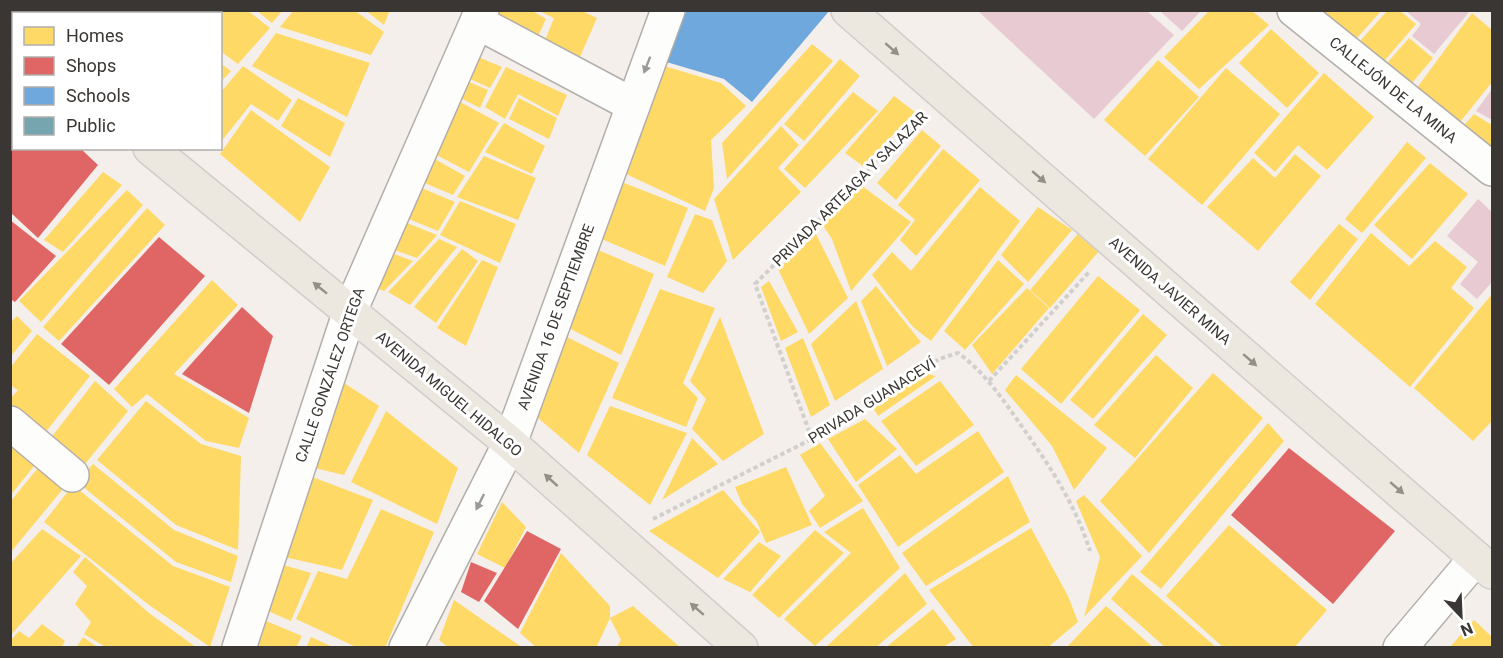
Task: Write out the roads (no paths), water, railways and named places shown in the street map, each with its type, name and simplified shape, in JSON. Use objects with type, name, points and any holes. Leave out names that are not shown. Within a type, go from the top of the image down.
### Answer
[{"type":"main road","name":"AVENIDA JAVIER MINA","points":[[848,10],[1484,565]]},
{"type":"main road","name":"AVENIDA MIGUEL HIDALGO","points":[[152,150],[510,443],[728,642]]},
{"type":"street","name":"AVENIDA 16 DE SEPTIEMBRE","points":[[406,648],[510,443],[668,10]]},
{"type":"street","name":"CALLEJÓN DE LA MINA","points":[[1294,10],[1492,169]]},
{"type":"street","points":[[479,16],[633,105]]},
{"type":"street","name":"CALLE GONZÁLEZ ORTEGA","points":[[239,648],[350,311],[479,16]]},
{"type":"street","points":[[10,423],[72,475]]},
{"type":"street","points":[[1400,648],[1484,565]]}]
